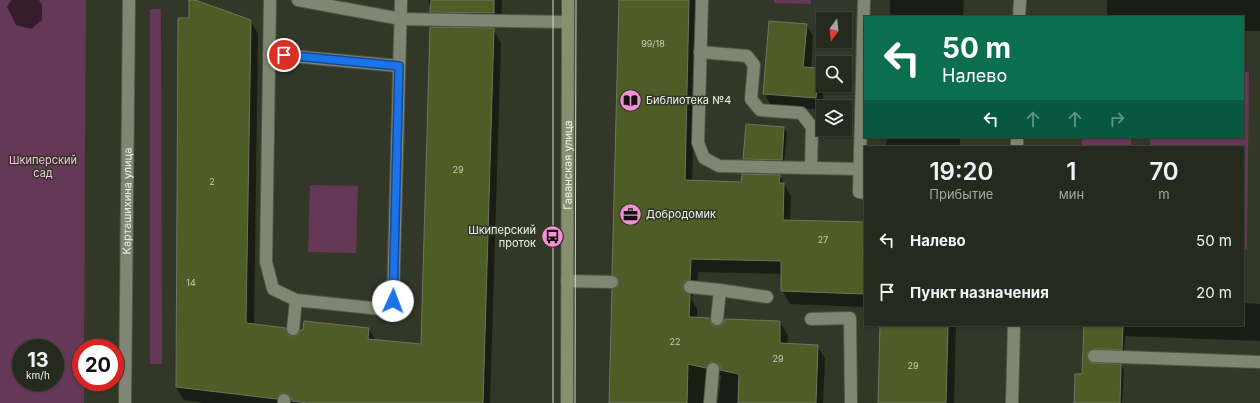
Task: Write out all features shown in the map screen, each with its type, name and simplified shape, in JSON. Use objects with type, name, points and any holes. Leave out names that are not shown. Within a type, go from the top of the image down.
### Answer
[{"type":"main road","name":"Гаванская улица","points":[[567,403],[568,0]]},
{"type":"street","name":"Карташихина улица","points":[[125,403],[129,0]]},
{"type":"street","points":[[270,0],[266,262],[273,289],[296,300],[382,309],[393,301],[401,0]]},
{"type":"street","points":[[298,0],[401,19],[568,22]]},
{"type":"street","points":[[702,0],[698,143],[704,158],[719,166],[860,169]]},
{"type":"street","points":[[864,0],[859,192],[864,192]]},
{"type":"street","points":[[1019,16],[1020,0]]},
{"type":"street","points":[[700,52],[747,56],[754,65],[751,99],[760,110],[801,113],[812,127],[811,168]]},
{"type":"street","points":[[269,54],[399,66]]},
{"type":"street","points":[[567,281],[612,282]]},
{"type":"street","points":[[690,287],[766,296]]},
{"type":"street","points":[[717,319],[720,290]]},
{"type":"street","points":[[293,329],[296,300]]},
{"type":"street","points":[[811,319],[850,318],[851,403]]},
{"type":"street","points":[[1012,403],[1014,326]]},
{"type":"street","points":[[1094,356],[1260,362]]},
{"type":"street","points":[[710,403],[712,369]]},
{"type":"green space","name":"Шкиперский сад","points":[[0,0],[86,0],[84,339],[72,339],[72,391],[84,391],[84,403],[0,403]]},
{"type":"green space","points":[[774,0],[811,0],[811,4],[774,3]]},
{"type":"green space","points":[[150,9],[161,9],[162,364],[150,364]]},
{"type":"green space","points":[[1244,72],[1249,72],[1247,249],[1244,249],[1244,146],[1150,146],[1150,138],[1244,138]]},
{"type":"green space","points":[[1082,138],[1131,138],[1131,146],[1082,146]]},
{"type":"green space","points":[[310,185],[358,186],[356,253],[308,252]]},
{"type":"building","points":[[189,0],[195,0],[251,20],[246,323],[286,328],[288,335],[293,336],[299,334],[300,330],[303,330],[304,321],[369,328],[368,339],[421,344],[430,27],[494,28],[483,403],[308,403],[292,401],[290,396],[284,393],[280,394],[277,399],[176,387],[178,18],[189,18]]},
{"type":"building","points":[[431,0],[494,0],[494,13],[430,12]]},
{"type":"building","points":[[619,0],[689,0],[685,180],[741,182],[742,174],[780,175],[779,183],[784,183],[783,220],[864,222],[864,294],[781,291],[781,261],[691,259],[690,280],[684,282],[683,286],[683,290],[690,295],[689,317],[710,318],[712,325],[717,326],[723,324],[725,319],[780,321],[780,343],[818,345],[816,403],[738,403],[739,374],[720,370],[720,366],[710,362],[706,368],[688,364],[687,403],[609,403],[612,289],[618,286],[619,282],[616,276],[612,275]]},
{"type":"building","points":[[769,21],[807,24],[803,67],[816,68],[816,98],[763,94]]},
{"type":"building","points":[[746,124],[784,127],[782,160],[743,159]]},
{"type":"building","points":[[880,326],[948,326],[946,403],[878,403]]},
{"type":"building","points":[[1084,326],[1123,326],[1122,350],[1094,349],[1088,352],[1087,356],[1090,362],[1093,363],[1121,364],[1120,403],[1074,403],[1075,374],[1082,374]]},
{"type":"tram line","points":[[553,0],[553,403]]},
{"type":"tram line","points":[[575,403],[576,0]]},
{"type":"place","name":"Библиотека №4","points":[[630,100]]},
{"type":"place","name":"Добродомик","points":[[630,214]]},
{"type":"place","name":"Шкиперский проток","points":[[552,236]]},
{"type":"route","points":[[284,55],[399,66],[393,301]]}]
